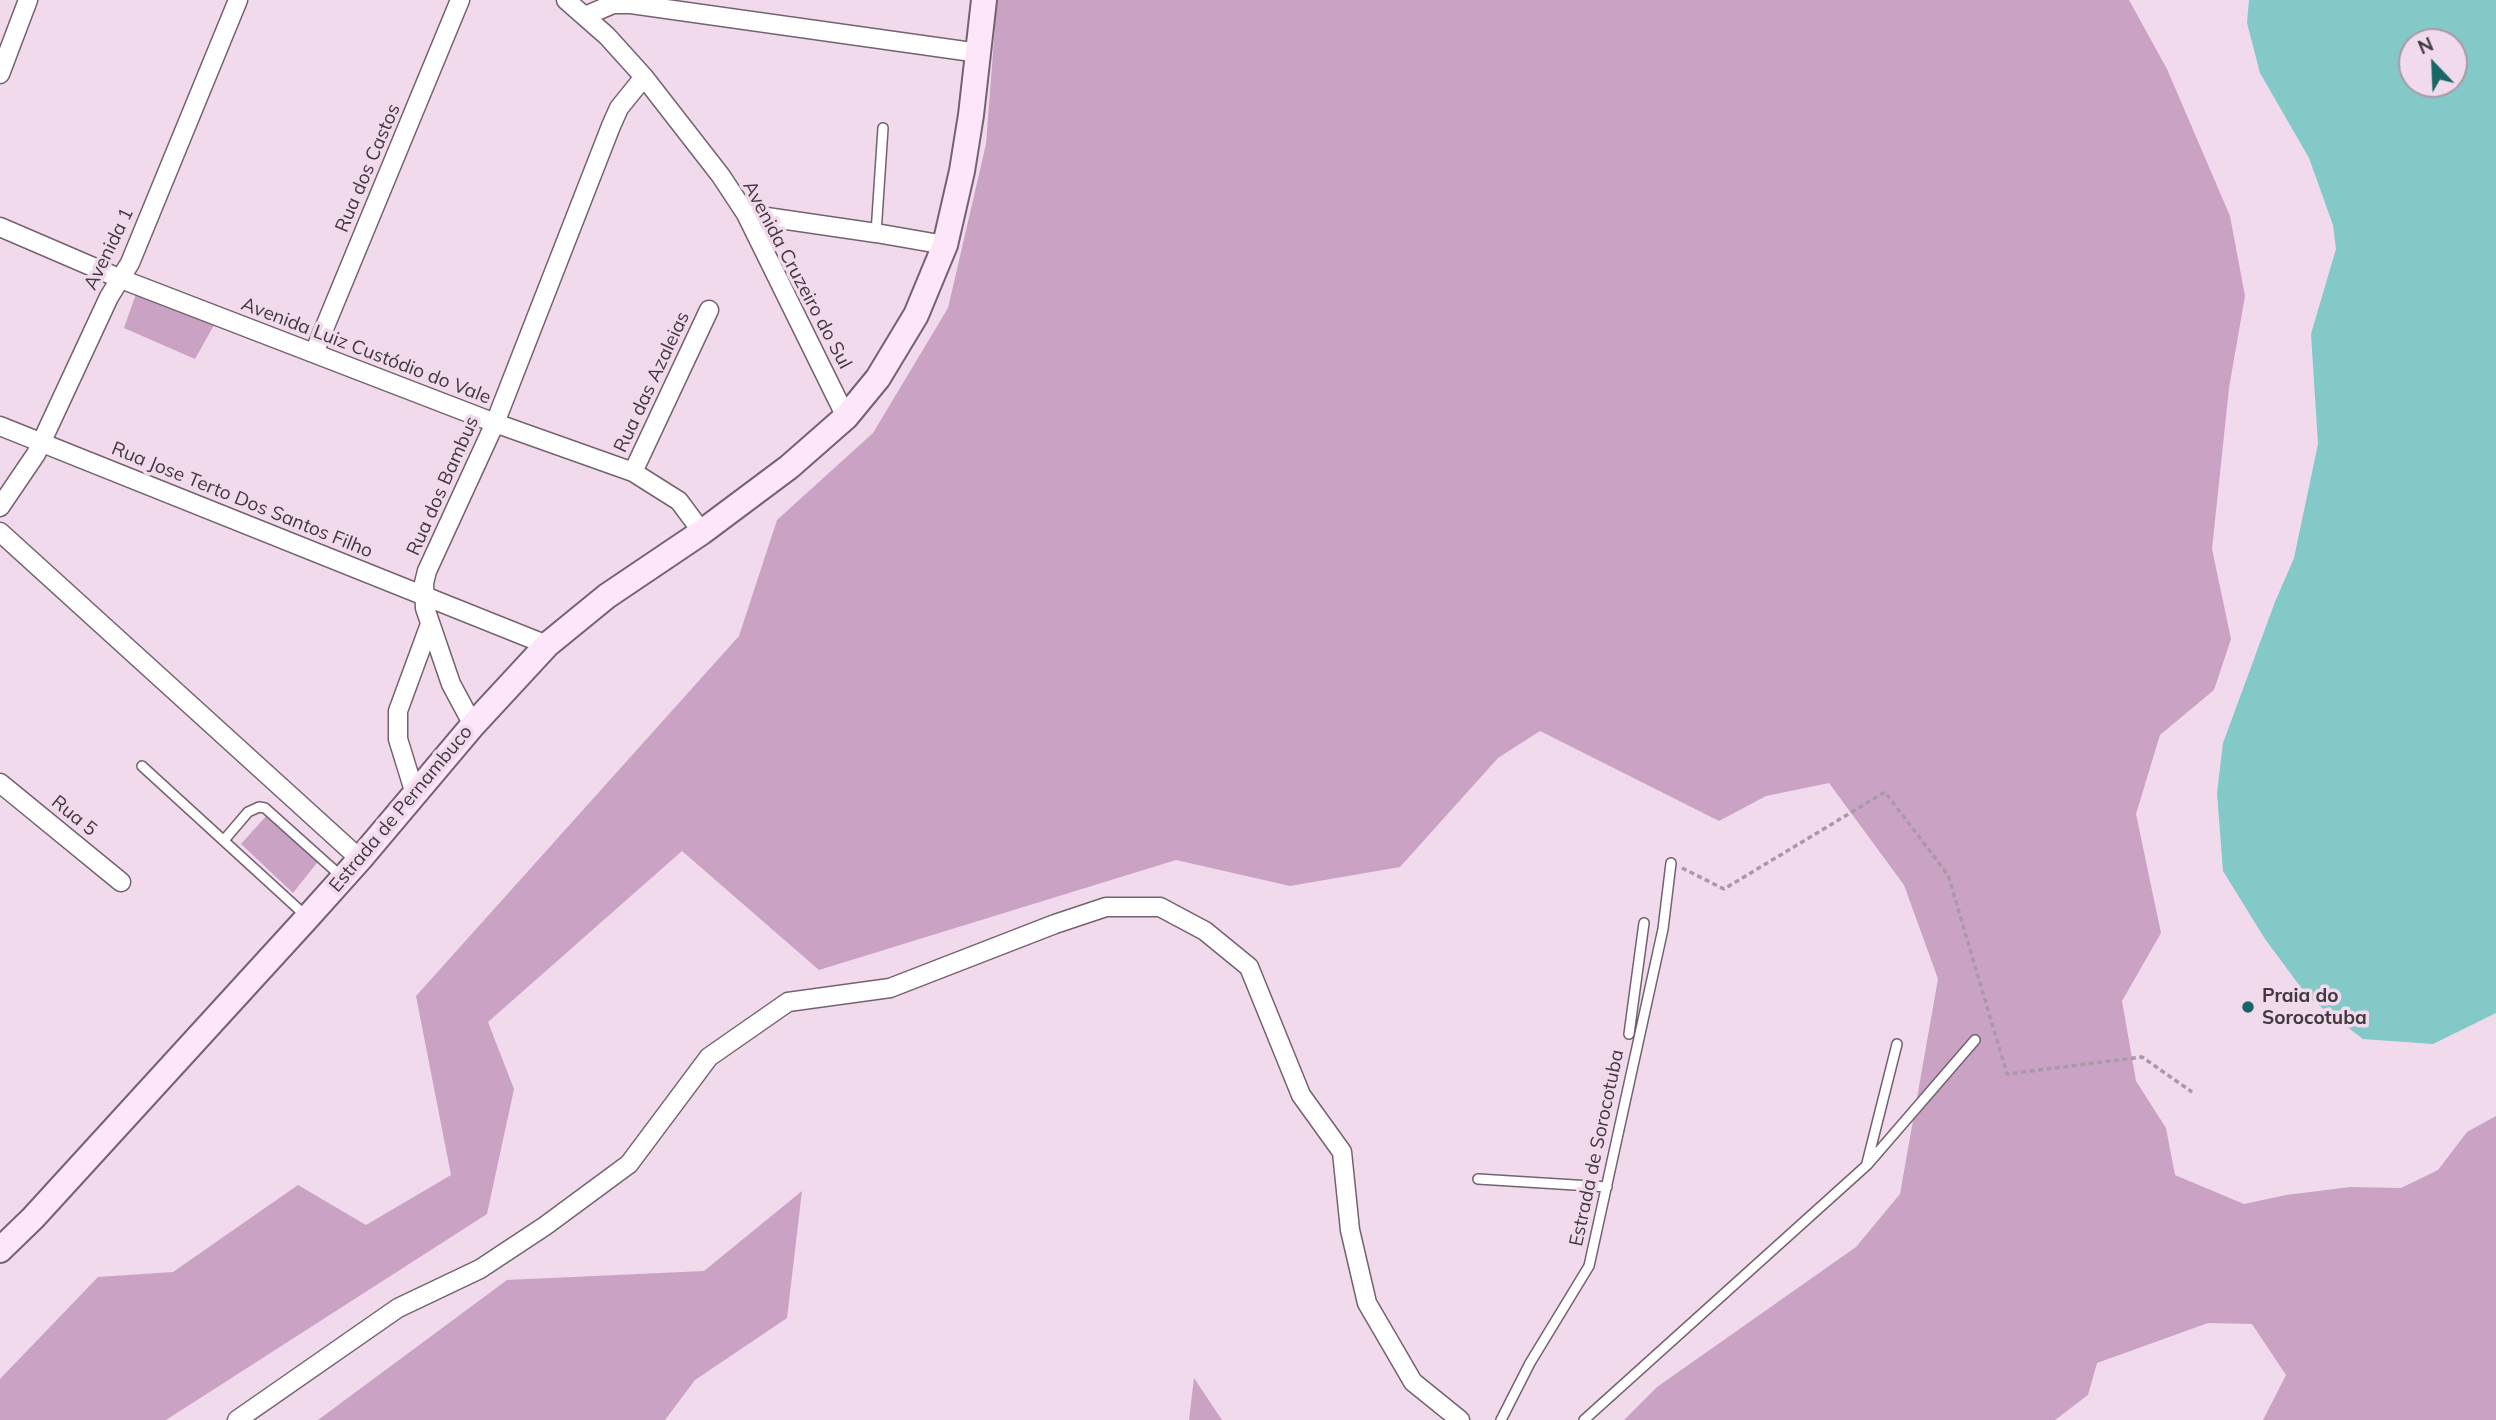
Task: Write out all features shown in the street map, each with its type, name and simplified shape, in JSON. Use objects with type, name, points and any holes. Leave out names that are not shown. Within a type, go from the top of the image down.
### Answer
[{"type":"main road","name":"Estrada de Pernambuco","points":[[0,1250],[33,1218],[308,917],[473,725],[547,645],[607,596],[702,532],[789,467],[846,417],[878,378],[926,294],[945,245],[962,171],[984,0]]},
{"type":"street","points":[[0,74],[28,0]]},
{"type":"street","name":"Avenida 1","points":[[0,507],[42,443],[109,297],[130,263],[238,0]]},
{"type":"street","name":"Rua dos Castos","points":[[314,352],[460,0]]},
{"type":"street","name":"Avenida Cruzeiro do Sul","points":[[566,0],[644,77],[689,132],[746,214],[846,417]]},
{"type":"street","points":[[585,16],[613,4],[631,4],[979,53]]},
{"type":"street","name":"Rua dos Bambus","points":[[473,725],[451,684],[430,624],[424,594],[427,571],[495,423],[611,126],[619,108],[644,77]]},
{"type":"street","points":[[746,214],[945,245]]},
{"type":"street","name":"Avenida Luiz Custódio do Vale","points":[[0,227],[121,279],[495,423],[633,472],[679,501],[702,532]]},
{"type":"street","name":"Rua das Azaleias","points":[[633,472],[709,310]]},
{"type":"street","name":"Rua Jose Terto Dos Santos Filho","points":[[0,425],[547,645]]},
{"type":"street","points":[[0,532],[360,859]]},
{"type":"street","points":[[415,794],[398,739],[398,711],[430,624]]},
{"type":"street","name":"Rua 5","points":[[0,783],[121,881]]},
{"type":"street","points":[[237,1420],[398,1308],[480,1269],[545,1226],[629,1164],[709,1058],[788,1002],[890,988],[1106,907],[1160,907],[1205,931],[1249,967],[1301,1095],[1342,1152],[1350,1230],[1367,1303],[1413,1382],[1460,1420]]},
{"type":"lane","points":[[876,233],[883,128]]},
{"type":"lane","points":[[142,766],[308,917]]},
{"type":"lane","points":[[225,839],[248,813],[259,807],[265,808],[343,878]]},
{"type":"lane","name":"Estrada de Sorocotuba","points":[[1504,1420],[1530,1363],[1589,1266],[1659,945],[1671,863]]},
{"type":"lane","points":[[1629,1034],[1643,923]]},
{"type":"lane","points":[[1641,944],[1659,945]]},
{"type":"lane","points":[[1584,1420],[1867,1165],[1975,1040]]},
{"type":"lane","points":[[1867,1165],[1897,1044]]},
{"type":"lane","points":[[1479,1179],[1607,1187]]},
{"type":"path","points":[[1671,863],[1724,889],[1885,792],[1948,875],[2007,1074],[2142,1057],[2192,1092]]},
{"type":"shaded area","points":[[997,0],[2129,0],[2167,69],[2230,216],[2245,296],[2229,388],[2212,549],[2231,639],[2214,690],[2160,735],[2136,814],[2161,933],[2122,1001],[2136,1081],[2166,1128],[2175,1175],[2244,1204],[2286,1195],[2350,1187],[2401,1188],[2438,1170],[2467,1132],[2496,1116],[2496,1420],[2263,1420],[2286,1375],[2252,1324],[2208,1323],[2097,1363],[2088,1395],[2055,1420],[1624,1420],[1657,1387],[1856,1247],[1900,1194],[1938,979],[1904,885],[1829,783],[1766,796],[1719,821],[1540,731],[1498,758],[1400,867],[1290,886],[1176,860],[819,970],[682,851],[488,1022],[514,1089],[487,1214],[166,1420],[0,1420],[0,1379],[98,1277],[173,1272],[298,1185],[366,1225],[451,1175],[416,996],[739,636],[777,520],[873,433],[948,308],[986,144]]},
{"type":"shaded area","points":[[2249,0],[2496,0],[2496,1013],[2433,1044],[2363,1039],[2308,997],[2265,939],[2223,871],[2217,793],[2223,743],[2294,558],[2318,444],[2311,334],[2336,249],[2333,225],[2309,158],[2260,73],[2247,23]]},
{"type":"shaded area","points":[[139,285],[218,318],[195,359],[124,328]]},
{"type":"shaded area","points":[[268,814],[320,859],[293,893],[241,844]]},
{"type":"shaded area","points":[[802,1191],[787,1318],[695,1380],[665,1420],[318,1420],[507,1280],[704,1271]]},
{"type":"shaded area","points":[[1194,1378],[1222,1420],[1189,1420]]},
{"type":"place","name":"Praia do Sorocotuba","points":[[2248,1007]]}]
